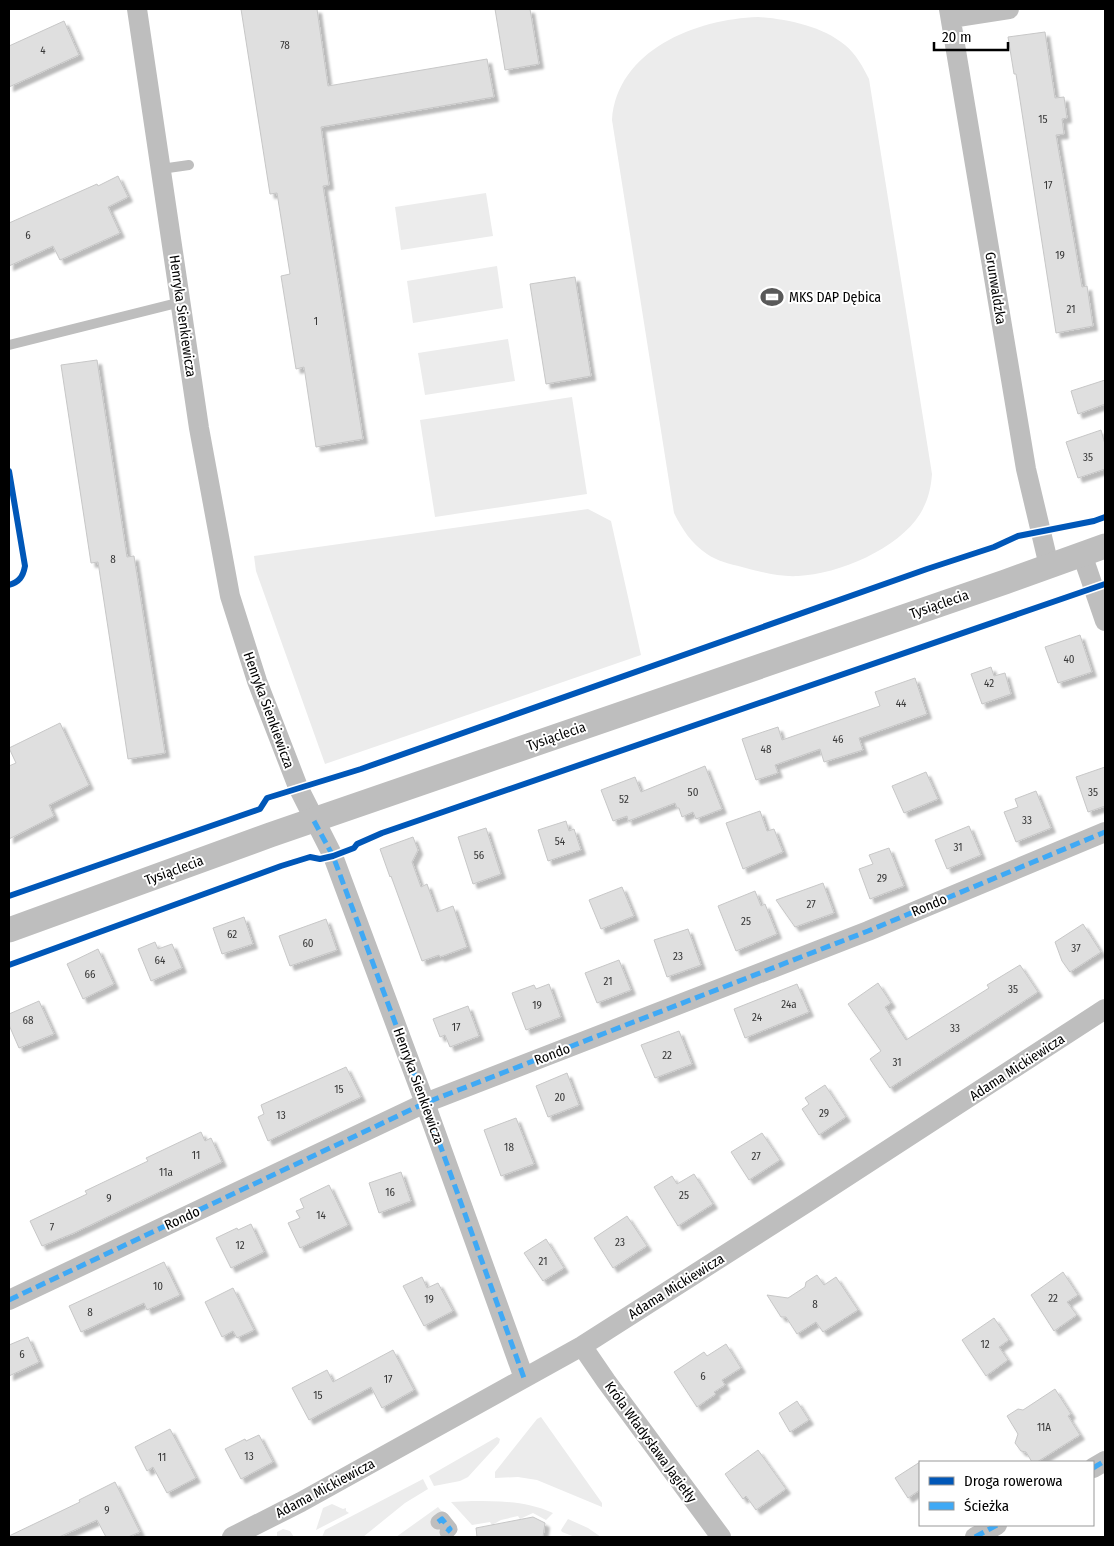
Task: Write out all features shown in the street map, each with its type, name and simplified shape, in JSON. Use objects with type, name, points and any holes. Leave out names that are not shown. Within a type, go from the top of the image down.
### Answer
[{"type":"street","name":"Henryka Sienkiewicza","points":[[137,9],[199,428],[230,596],[257,681],[298,787],[333,856],[425,1103],[524,1378]]},
{"type":"street","points":[[950,13],[1009,9]]},
{"type":"street","name":"Grunwaldzka","points":[[950,13],[1026,469],[1049,566]]},
{"type":"street","name":"Tysiąclecia","points":[[9,930],[270,835],[1105,546]]},
{"type":"street","points":[[1082,554],[1105,622]]},
{"type":"street","name":"Rondo","points":[[9,1300],[425,1103],[868,931],[1105,832]]},
{"type":"street","name":"Adama Mickiewicza","points":[[232,1537],[301,1502],[582,1346],[1105,1009]]},
{"type":"street","name":"Króla Władysława Jagiełły","points":[[582,1346],[721,1537]]},
{"type":"street","points":[[1094,1467],[1105,1461]]},
{"type":"street","points":[[975,1537],[995,1526]]},
{"type":"lane","points":[[161,169],[189,165]]},
{"type":"lane","points":[[9,345],[181,302]]},
{"type":"shaded area","name":"MKS DAP Dębica","points":[[758,17],[804,25],[836,38],[853,52],[869,79],[932,474],[929,494],[923,509],[910,527],[897,538],[883,548],[849,565],[798,576],[784,576],[763,572],[715,559],[701,550],[692,540],[674,513],[612,120],[617,96],[628,75],[644,57],[664,43],[686,32],[734,19]]},
{"type":"shaded area","points":[[486,193],[493,236],[401,250],[395,207]]},
{"type":"shaded area","points":[[497,266],[503,308],[413,323],[407,281]]},
{"type":"shaded area","points":[[508,339],[515,381],[425,395],[418,353]]},
{"type":"shaded area","points":[[572,397],[587,494],[435,517],[420,420]]},
{"type":"shaded area","points":[[588,509],[611,521],[641,655],[325,764],[256,571],[254,556]]},
{"type":"shaded area","points":[[541,1417],[602,1503],[602,1507],[537,1480],[518,1477],[495,1478],[495,1472],[537,1419]]},
{"type":"shaded area","points":[[497,1437],[500,1439],[499,1443],[468,1477],[460,1481],[434,1486],[429,1476]]},
{"type":"shaded area","points":[[423,1479],[428,1489],[405,1503],[363,1537],[322,1537],[325,1530]]},
{"type":"shaded area","points":[[472,1501],[523,1504],[553,1513],[546,1520],[533,1513],[520,1519],[518,1516],[501,1520],[492,1525],[490,1522],[472,1525],[451,1502]]},
{"type":"shaded area","points":[[332,1504],[343,1509],[346,1508],[346,1511],[349,1513],[316,1530],[323,1508]]},
{"type":"shaded area","points":[[438,1507],[458,1530],[450,1537],[396,1537]]},
{"type":"shaded area","points":[[568,1519],[588,1528],[601,1537],[575,1537],[562,1532],[561,1530]]},
{"type":"shaded area","points":[[283,1529],[290,1531],[294,1537],[277,1537],[277,1532]]},
{"type":"building","points":[[241,9],[317,9],[328,86],[487,59],[494,97],[321,127],[329,185],[323,186],[363,439],[316,447],[304,367],[296,369],[281,276],[290,274],[277,193],[270,194]]},
{"type":"building","points":[[495,9],[530,9],[539,64],[505,70]]},
{"type":"building","points":[[64,21],[79,55],[9,87],[9,46]]},
{"type":"building","points":[[1045,32],[1055,98],[1064,97],[1067,118],[1062,119],[1064,134],[1056,135],[1082,287],[1087,286],[1093,326],[1056,333],[1016,74],[1014,74],[1008,37]]},
{"type":"building","points":[[118,176],[128,197],[108,207],[120,233],[60,260],[53,246],[9,266],[9,223]]},
{"type":"building","points":[[575,277],[591,376],[546,384],[530,284]]},
{"type":"building","points":[[97,360],[127,557],[134,556],[165,753],[128,759],[98,562],[91,563],[61,365]]},
{"type":"building","points":[[1105,380],[1105,404],[1078,414],[1071,391]]},
{"type":"building","points":[[1101,430],[1105,444],[1105,469],[1078,478],[1066,442]]},
{"type":"building","points":[[1080,635],[1092,672],[1058,683],[1045,647]]},
{"type":"building","points":[[991,667],[994,676],[1005,673],[1011,694],[982,704],[971,674]]},
{"type":"building","points":[[915,678],[927,714],[859,738],[863,750],[824,762],[820,749],[775,765],[778,773],[756,780],[742,739],[778,727],[782,740],[880,706],[875,692]]},
{"type":"building","points":[[60,723],[89,785],[49,805],[54,816],[9,839],[9,766],[16,763],[9,748]]},
{"type":"building","points":[[705,766],[722,809],[696,819],[693,812],[682,817],[675,803],[628,821],[627,816],[613,821],[601,790],[635,777],[641,792]]},
{"type":"building","points":[[1105,767],[1105,806],[1088,812],[1076,777]]},
{"type":"building","points":[[926,772],[938,799],[904,813],[892,786]]},
{"type":"building","points":[[1036,791],[1051,828],[1016,842],[1004,812],[1018,807],[1015,799]]},
{"type":"building","points":[[760,811],[767,831],[774,829],[783,852],[743,869],[726,823]]},
{"type":"building","points":[[566,821],[569,831],[574,829],[581,850],[548,861],[538,830]]},
{"type":"building","points":[[969,826],[981,855],[947,869],[935,840]]},
{"type":"building","points":[[486,828],[501,874],[473,884],[458,837]]},
{"type":"building","points":[[413,837],[418,850],[412,862],[421,887],[427,884],[437,912],[453,906],[467,947],[440,957],[439,955],[422,961],[380,849]]},
{"type":"building","points":[[889,848],[904,886],[870,899],[859,869],[873,864],[869,855]]},
{"type":"building","points":[[823,883],[834,913],[795,927],[776,900]]},
{"type":"building","points":[[622,887],[634,916],[601,929],[589,900]]},
{"type":"building","points":[[755,891],[761,906],[765,904],[777,934],[736,951],[718,906]]},
{"type":"building","points":[[244,917],[253,944],[222,954],[213,928]]},
{"type":"building","points":[[326,919],[337,950],[290,966],[279,936]]},
{"type":"building","points":[[1083,924],[1101,952],[1070,972],[1062,961],[1055,942]]},
{"type":"building","points":[[688,929],[701,965],[667,977],[654,940]]},
{"type":"building","points":[[155,942],[158,949],[172,944],[182,968],[151,981],[138,949]]},
{"type":"building","points":[[98,949],[114,984],[83,999],[67,964]]},
{"type":"building","points":[[619,960],[631,990],[597,1003],[585,973]]},
{"type":"building","points":[[1020,965],[1038,992],[890,1088],[870,1059],[881,1051],[848,1004],[878,983],[891,1003],[885,1007],[906,1040],[989,988],[987,985]]},
{"type":"building","points":[[549,984],[561,1017],[526,1030],[512,993],[534,985],[536,989]]},
{"type":"building","points":[[797,984],[809,1012],[745,1038],[734,1009]]},
{"type":"building","points":[[39,1001],[54,1034],[19,1048],[9,1025],[9,1014]]},
{"type":"building","points":[[468,1006],[479,1036],[450,1047],[445,1035],[440,1037],[433,1019]]},
{"type":"building","points":[[679,1031],[692,1064],[655,1078],[641,1045]]},
{"type":"building","points":[[346,1067],[361,1097],[268,1141],[258,1117],[264,1114],[261,1105]]},
{"type":"building","points":[[567,1073],[579,1105],[548,1117],[536,1086]]},
{"type":"building","points":[[825,1085],[846,1117],[819,1135],[802,1109],[809,1104],[805,1098]]},
{"type":"building","points":[[516,1118],[534,1164],[501,1176],[484,1130]]},
{"type":"building","points":[[201,1132],[205,1141],[211,1138],[222,1162],[74,1233],[42,1246],[30,1221],[87,1194],[85,1191],[148,1161],[146,1158]]},
{"type":"building","points":[[762,1133],[780,1160],[749,1180],[731,1152]]},
{"type":"building","points":[[401,1172],[411,1201],[379,1213],[369,1183]]},
{"type":"building","points":[[694,1174],[713,1204],[678,1226],[654,1187],[672,1176],[677,1184]]},
{"type":"building","points":[[329,1185],[348,1225],[300,1248],[288,1223],[300,1218],[296,1211],[304,1208],[300,1199]]},
{"type":"building","points":[[627,1216],[647,1246],[613,1268],[594,1238]]},
{"type":"building","points":[[251,1224],[264,1252],[231,1268],[216,1238]]},
{"type":"building","points":[[546,1239],[564,1268],[543,1281],[524,1253]]},
{"type":"building","points":[[164,1262],[180,1295],[147,1310],[144,1303],[81,1332],[69,1306]]},
{"type":"building","points":[[1063,1272],[1078,1295],[1067,1302],[1077,1315],[1054,1331],[1031,1295]]},
{"type":"building","points":[[817,1275],[824,1285],[836,1277],[858,1310],[823,1332],[816,1322],[797,1334],[786,1317],[781,1317],[767,1295],[788,1298],[805,1287],[806,1282]]},
{"type":"building","points":[[422,1277],[427,1288],[438,1283],[453,1311],[424,1326],[403,1286]]},
{"type":"building","points":[[233,1288],[254,1330],[237,1338],[233,1331],[222,1337],[205,1302]]},
{"type":"building","points":[[994,1318],[1009,1340],[999,1347],[1008,1360],[986,1376],[962,1340]]},
{"type":"building","points":[[28,1337],[39,1362],[9,1376],[9,1345]]},
{"type":"building","points":[[726,1344],[741,1368],[722,1380],[725,1385],[714,1392],[716,1394],[697,1407],[674,1372],[704,1352],[707,1356]]},
{"type":"building","points":[[393,1350],[414,1390],[382,1408],[371,1387],[309,1420],[292,1388],[327,1370],[333,1382]]},
{"type":"building","points":[[1055,1389],[1071,1414],[1068,1416],[1080,1435],[1039,1461],[1031,1461],[1026,1452],[1021,1451],[1015,1443],[1018,1434],[1007,1416],[1018,1409],[1023,1410]]},
{"type":"building","points":[[797,1401],[809,1420],[790,1432],[779,1413]]},
{"type":"building","points":[[170,1429],[196,1478],[167,1493],[153,1467],[147,1471],[135,1447]]},
{"type":"building","points":[[259,1435],[273,1462],[241,1479],[225,1449],[245,1439],[246,1441]]},
{"type":"building","points":[[758,1450],[786,1489],[756,1510],[746,1496],[743,1499],[725,1474]]},
{"type":"building","points":[[919,1463],[919,1491],[908,1498],[895,1478]]},
{"type":"building","points":[[115,1482],[140,1532],[128,1537],[106,1537],[97,1520],[59,1537],[9,1537],[80,1502],[79,1500]]},
{"type":"building","points":[[533,1517],[545,1523],[543,1537],[477,1537],[476,1528]]},
{"type":"marked path","points":[[314,821],[333,856],[425,1103],[524,1378]]},
{"type":"marked path","points":[[9,1300],[425,1103],[868,931],[1105,832]]},
{"type":"marked path","points":[[1094,1467],[1105,1461]]},
{"type":"marked path","points":[[438,1522],[442,1519],[450,1529],[447,1532]]},
{"type":"marked path","points":[[975,1537],[995,1526]]},
{"type":"cycle path","points":[[9,471],[25,566],[20,579],[9,585]]},
{"type":"cycle path","points":[[9,896],[260,809],[267,798],[361,769],[994,547],[1018,536],[1094,521],[1105,517]]},
{"type":"cycle path","points":[[9,965],[281,866],[310,857],[320,859],[333,856],[354,848],[357,844],[382,833],[1105,584]]},
{"type":"place","name":"MKS DAP Dębica","points":[[772,297]]}]
